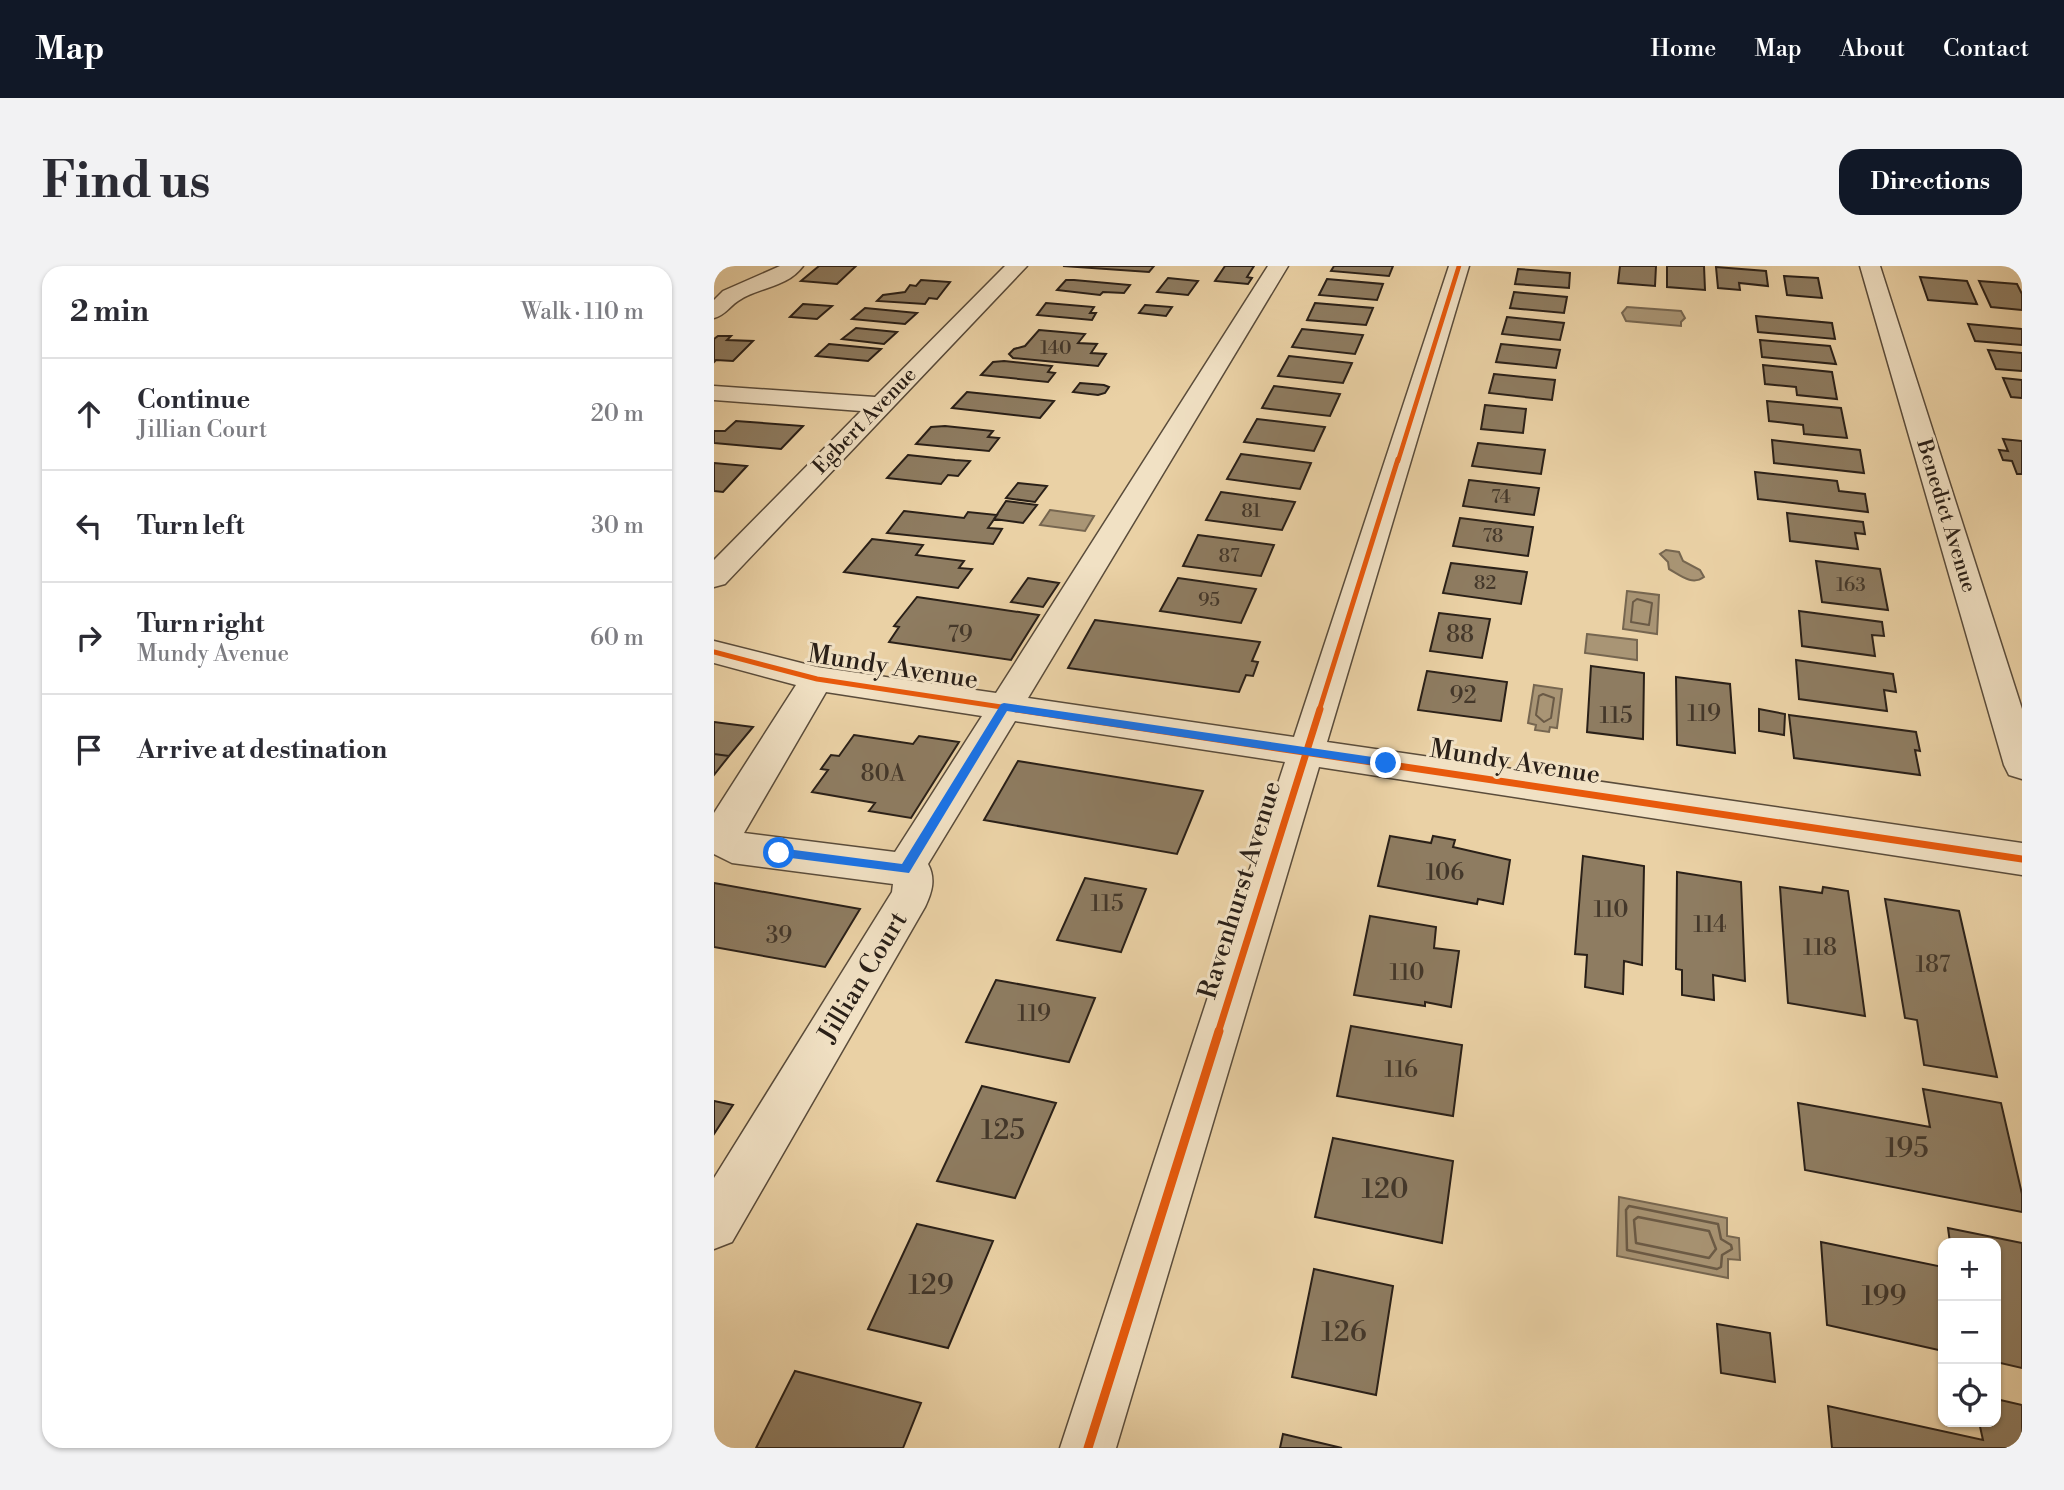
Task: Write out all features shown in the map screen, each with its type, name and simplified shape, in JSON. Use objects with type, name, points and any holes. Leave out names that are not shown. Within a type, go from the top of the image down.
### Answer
[{"type":"street","points":[[714,310],[732,296],[782,275],[793,266]]},
{"type":"street","name":"Egbert Avenue","points":[[714,577],[1017,266]]},
{"type":"street","points":[[905,869],[1278,266]]},
{"type":"street","name":"Ravenhurst Avenue","points":[[1088,1448],[1459,266]]},
{"type":"street","name":"Benedict Avenue","points":[[1870,266],[2022,765]]},
{"type":"street","points":[[714,281],[732,296]]},
{"type":"street","points":[[714,393],[879,405]]},
{"type":"street","name":"Mundy Avenue","points":[[714,652],[817,679],[2022,859]]},
{"type":"street","name":"Jillian Court","points":[[714,1224],[911,895],[914,875],[905,869],[732,847],[724,840],[726,827],[817,679]]},
{"type":"water","points":[[1627,307],[1681,311],[1685,318],[1681,326],[1626,321],[1622,313]]},
{"type":"water","points":[[1050,510],[1094,516],[1085,531],[1040,525]]},
{"type":"water","points":[[1666,550],[1679,552],[1683,561],[1700,570],[1704,577],[1691,580],[1669,569],[1668,562],[1660,554]]},
{"type":"water","points":[[1627,591],[1659,595],[1657,634],[1623,629]]},
{"type":"water","points":[[1587,634],[1637,640],[1637,660],[1585,653]]},
{"type":"water","points":[[1534,685],[1562,689],[1557,728],[1550,727],[1549,732],[1535,730],[1536,725],[1528,723]]},
{"type":"water","points":[[1619,1197],[1727,1218],[1727,1236],[1739,1238],[1740,1260],[1728,1259],[1728,1278],[1617,1256]]},
{"type":"building","points":[[819,266],[856,266],[837,284],[801,281]]},
{"type":"building","points":[[1063,266],[1154,266],[1149,272]]},
{"type":"building","points":[[1225,266],[1254,266],[1247,277],[1252,278],[1248,284],[1215,281]]},
{"type":"building","points":[[1334,266],[1393,266],[1389,276],[1331,271]]},
{"type":"building","points":[[1620,266],[1656,266],[1655,286],[1618,283]]},
{"type":"building","points":[[1667,266],[1704,266],[1705,290],[1667,287]]},
{"type":"building","points":[[1716,267],[1766,271],[1768,286],[1739,283],[1740,290],[1718,288]]},
{"type":"building","points":[[1518,269],[1570,273],[1569,288],[1515,284]]},
{"type":"building","points":[[1784,276],[1818,278],[1822,298],[1787,295]]},
{"type":"building","points":[[1920,277],[1967,281],[1977,304],[1928,300]]},
{"type":"building","points":[[1168,278],[1198,281],[1188,295],[1157,292]]},
{"type":"building","points":[[1327,279],[1383,284],[1377,300],[1319,295]]},
{"type":"building","points":[[921,280],[950,282],[937,299],[929,298],[925,304],[877,301],[883,295],[905,292],[910,285],[916,286]]},
{"type":"building","points":[[1066,280],[1130,285],[1124,293],[1103,292],[1100,295],[1057,290]]},
{"type":"building","points":[[1979,281],[2017,284],[2022,294],[2022,310],[1991,307]]},
{"type":"building","points":[[1514,292],[1567,297],[1564,313],[1510,308]]},
{"type":"building","points":[[1046,303],[1094,307],[1090,313],[1096,313],[1092,320],[1037,315]]},
{"type":"building","points":[[1315,303],[1373,308],[1366,325],[1307,320]]},
{"type":"building","points":[[803,304],[832,306],[817,319],[790,317]]},
{"type":"building","points":[[1145,305],[1172,307],[1166,316],[1139,313]]},
{"type":"building","points":[[865,308],[917,313],[905,324],[852,319]]},
{"type":"building","points":[[1756,316],[1832,323],[1835,339],[1758,332]]},
{"type":"building","points":[[1507,317],[1564,323],[1560,340],[1502,334]]},
{"type":"building","points":[[1968,324],[2022,329],[2022,345],[1975,341]]},
{"type":"building","points":[[856,328],[897,332],[884,344],[842,339]]},
{"type":"building","points":[[1302,329],[1363,335],[1355,354],[1292,347]]},
{"type":"building","points":[[1039,330],[1085,334],[1078,343],[1097,344],[1091,353],[1106,354],[1098,366],[1013,358],[1009,354],[1014,349],[1025,346]]},
{"type":"building","points":[[718,336],[731,336],[727,340],[753,341],[733,361],[714,362],[714,339]]},
{"type":"building","points":[[1760,340],[1830,346],[1836,364],[1762,357]]},
{"type":"building","points":[[829,344],[881,349],[868,361],[816,356]]},
{"type":"building","points":[[1501,344],[1560,350],[1556,368],[1496,362]]},
{"type":"building","points":[[1988,350],[2022,353],[2022,371],[1996,369]]},
{"type":"building","points":[[1289,356],[1352,363],[1343,383],[1278,376]]},
{"type":"building","points":[[993,362],[1052,366],[1048,372],[1055,373],[1048,382],[981,375]]},
{"type":"building","points":[[1763,365],[1832,372],[1837,399],[1797,395],[1796,387],[1765,384]]},
{"type":"building","points":[[1494,374],[1555,380],[1552,400],[1489,393]]},
{"type":"building","points":[[2003,378],[2022,380],[2022,398],[2011,397]]},
{"type":"building","points":[[1080,383],[1109,387],[1105,393],[1098,395],[1073,392]]},
{"type":"building","points":[[1274,386],[1340,394],[1330,416],[1262,408]]},
{"type":"building","points":[[967,392],[1054,401],[1040,418],[952,408]]},
{"type":"building","points":[[1767,401],[1841,408],[1847,438],[1804,434],[1803,425],[1769,421]]},
{"type":"building","points":[[1485,405],[1526,409],[1523,433],[1481,429]]},
{"type":"building","points":[[1257,419],[1325,427],[1314,451],[1244,442]]},
{"type":"building","points":[[736,421],[803,426],[781,449],[714,443],[714,431],[725,431]]},
{"type":"building","points":[[931,427],[993,431],[988,437],[999,438],[989,451],[916,444]]},
{"type":"building","points":[[2003,439],[2022,441],[2022,474],[2017,474],[2012,461],[2003,460],[1999,450],[2008,451]]},
{"type":"building","points":[[1772,440],[1860,450],[1864,473],[1774,463]]},
{"type":"building","points":[[1478,443],[1545,450],[1541,474],[1472,466]]},
{"type":"building","points":[[1241,454],[1311,463],[1300,489],[1227,479]]},
{"type":"building","points":[[908,455],[970,461],[958,476],[948,475],[941,484],[887,478]]},
{"type":"building","points":[[714,463],[747,466],[723,492],[714,491]]},
{"type":"building","points":[[1755,472],[1837,481],[1839,491],[1865,494],[1868,512],[1758,499]]},
{"type":"building","points":[[1469,480],[1539,488],[1534,515],[1463,506]]},
{"type":"building","points":[[1018,483],[1047,486],[1035,502],[1006,498]]},
{"type":"building","points":[[1221,492],[1295,502],[1282,530],[1206,520]]},
{"type":"building","points":[[1006,501],[1037,505],[1023,523],[994,519]]},
{"type":"building","points":[[904,511],[964,518],[968,512],[997,515],[988,528],[1002,529],[993,544],[887,533]]},
{"type":"building","points":[[1787,513],[1863,522],[1865,534],[1855,533],[1858,549],[1790,541]]},
{"type":"building","points":[[1460,518],[1533,527],[1528,556],[1453,546]]},
{"type":"building","points":[[1198,535],[1274,545],[1261,576],[1183,566]]},
{"type":"building","points":[[872,539],[923,545],[916,555],[964,561],[959,568],[972,569],[958,588],[844,572]]},
{"type":"building","points":[[1816,561],[1880,569],[1888,610],[1822,602]]},
{"type":"building","points":[[1451,563],[1527,572],[1521,604],[1443,593]]},
{"type":"building","points":[[1028,578],[1059,583],[1043,607],[1011,602]]},
{"type":"building","points":[[1178,578],[1256,589],[1241,623],[1160,611]]},
{"type":"building","points":[[917,597],[1039,615],[1011,660],[889,642],[899,627],[894,626]]},
{"type":"building","points":[[1799,611],[1882,622],[1884,636],[1872,635],[1875,656],[1802,646]]},
{"type":"building","points":[[1439,613],[1490,619],[1482,658],[1430,651]]},
{"type":"building","points":[[1095,620],[1260,642],[1252,661],[1258,662],[1253,676],[1246,675],[1239,692],[1068,668]]},
{"type":"building","points":[[1796,660],[1893,674],[1896,692],[1884,690],[1887,711],[1799,699]]},
{"type":"building","points":[[1591,666],[1644,673],[1643,739],[1587,732]]},
{"type":"building","points":[[1427,671],[1507,682],[1501,721],[1418,710]]},
{"type":"building","points":[[1676,677],[1730,684],[1735,753],[1677,745]]},
{"type":"building","points":[[1759,709],[1785,714],[1784,735],[1759,731]]},
{"type":"building","points":[[1789,715],[1916,732],[1920,751],[1915,750],[1920,775],[1794,758]]},
{"type":"building","points":[[714,722],[753,727],[729,756],[714,754]]},
{"type":"building","points":[[854,735],[913,744],[919,736],[959,742],[911,818],[869,811],[875,803],[812,792],[828,770],[821,769],[831,755],[839,756]]},
{"type":"building","points":[[714,754],[729,756],[714,775]]},
{"type":"building","points":[[1018,761],[1203,791],[1177,854],[984,820]]},
{"type":"building","points":[[1390,836],[1431,843],[1433,836],[1455,840],[1453,847],[1510,860],[1503,904],[1478,899],[1477,904],[1378,886]]},
{"type":"building","points":[[1583,856],[1644,866],[1642,965],[1624,961],[1623,994],[1585,987],[1587,955],[1575,954]]},
{"type":"building","points":[[1677,872],[1741,882],[1745,981],[1713,975],[1714,1000],[1682,995],[1682,970],[1676,969]]},
{"type":"building","points":[[1085,878],[1146,889],[1121,952],[1057,940]]},
{"type":"building","points":[[714,883],[860,909],[825,967],[714,947]]},
{"type":"building","points":[[1780,887],[1822,893],[1823,887],[1848,891],[1865,1016],[1788,1003]]},
{"type":"building","points":[[1885,899],[1959,911],[1997,1077],[1924,1065],[1917,1020],[1905,1018]]},
{"type":"building","points":[[1370,916],[1436,927],[1434,948],[1459,951],[1451,1007],[1425,1002],[1425,1006],[1354,995]]},
{"type":"building","points":[[996,980],[1095,998],[1069,1062],[966,1042]]},
{"type":"building","points":[[1351,1026],[1462,1045],[1453,1116],[1337,1096]]},
{"type":"building","points":[[982,1086],[1056,1103],[1015,1198],[937,1181]]},
{"type":"building","points":[[1923,1089],[2001,1103],[2022,1194],[2022,1212],[1805,1170],[1798,1103],[1930,1127]]},
{"type":"building","points":[[714,1101],[733,1105],[714,1134]]},
{"type":"building","points":[[1333,1138],[1453,1161],[1442,1243],[1315,1217]]},
{"type":"building","points":[[917,1224],[993,1241],[948,1348],[868,1329]]},
{"type":"building","points":[[1948,1228],[1997,1238],[1949,1238]]},
{"type":"building","points":[[2001,1239],[2022,1243],[2022,1368],[2001,1363]]},
{"type":"building","points":[[1821,1242],[1938,1266],[1938,1350],[1827,1325]]},
{"type":"building","points":[[1314,1269],[1393,1286],[1376,1395],[1292,1377]]},
{"type":"building","points":[[1717,1324],[1770,1333],[1775,1382],[1721,1373]]},
{"type":"building","points":[[795,1371],[921,1403],[903,1448],[756,1448]]},
{"type":"building","points":[[2001,1400],[2022,1405],[2022,1448],[1832,1448],[1828,1406],[1983,1440],[1980,1427],[2001,1427]]},
{"type":"building","points":[[1283,1434],[1342,1448],[1280,1448]]},
{"type":"cycle path","points":[[1088,1448],[1459,266]]},
{"type":"cycle path","points":[[714,652],[817,679],[2022,859]]},
{"type":"route","points":[[779,853],[905,869],[1004,707],[1386,763]]}]
